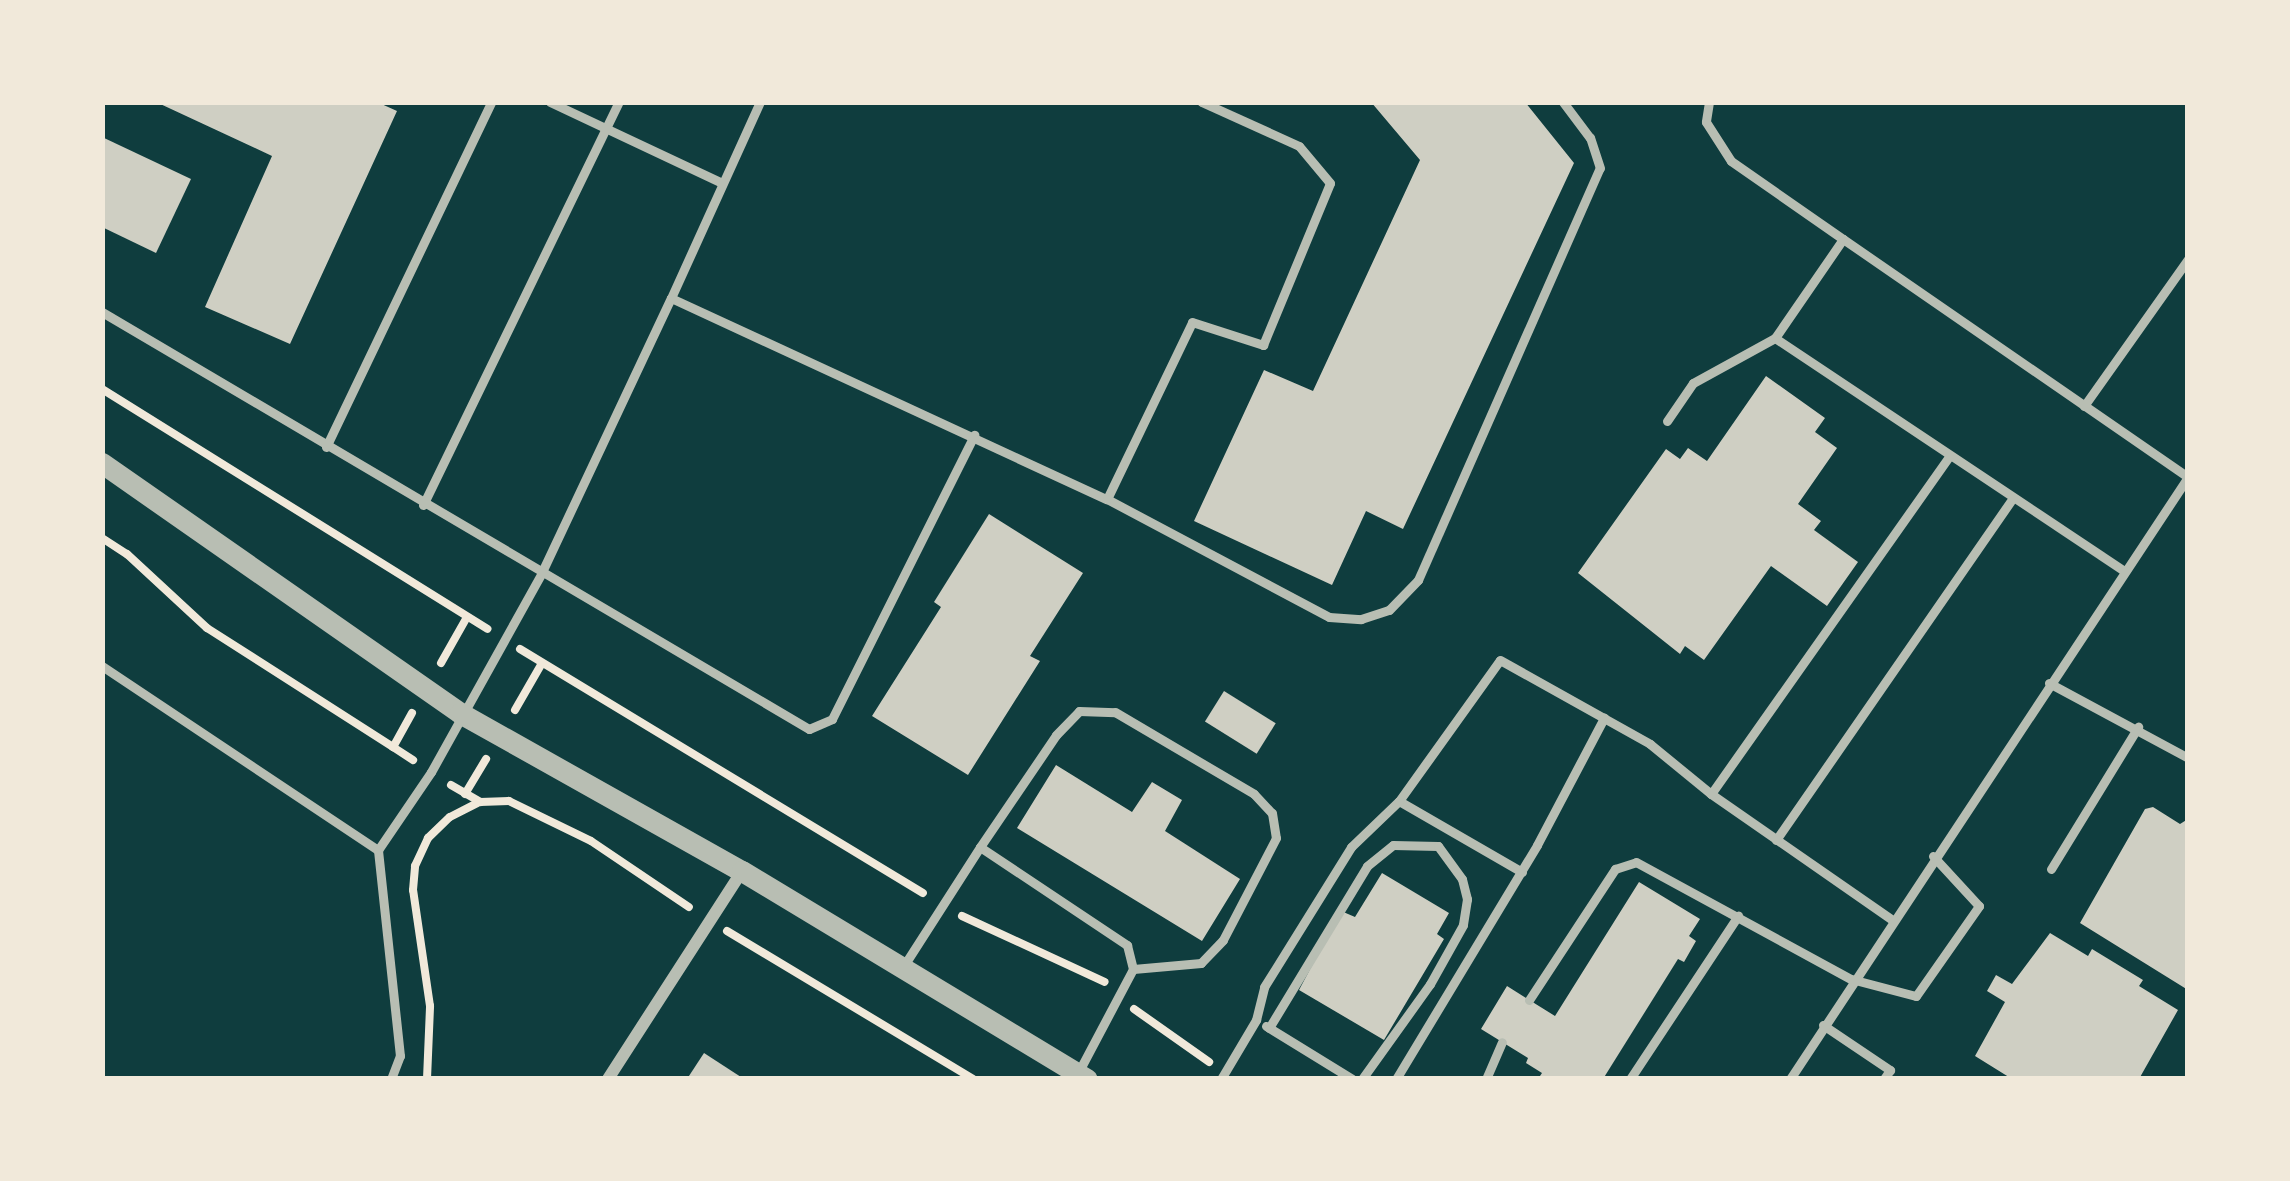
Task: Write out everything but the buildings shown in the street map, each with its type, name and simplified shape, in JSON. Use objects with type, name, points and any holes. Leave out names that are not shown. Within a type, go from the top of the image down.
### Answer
[{"type":"street","points":[[102,463],[460,713],[742,871],[1083,1076]]},
{"type":"street","points":[[608,1079],[742,871]]},
{"type":"lane","points":[[326,447],[490,102]]},
{"type":"lane","points":[[550,102],[722,183]]},
{"type":"lane","points":[[423,505],[620,102]]},
{"type":"lane","points":[[391,1079],[400,1056],[377,850],[431,772],[541,574],[760,102]]},
{"type":"lane","points":[[1107,499],[1192,322],[1263,345],[1330,183],[1298,146],[1202,102]]},
{"type":"lane","points":[[671,298],[1107,499],[1329,617],[1361,619],[1389,610],[1418,580],[1600,168],[1590,139],[1563,102]]},
{"type":"lane","points":[[1709,102],[1706,122],[1731,161],[2188,477],[1851,979],[1790,1079]]},
{"type":"lane","points":[[1667,421],[1693,383],[1774,338],[1843,239]]},
{"type":"lane","points":[[2084,406],[2188,259]]},
{"type":"lane","points":[[102,312],[809,728],[832,719],[974,436]]},
{"type":"lane","points":[[1774,338],[2123,570]]},
{"type":"lane","points":[[1711,794],[1949,456]]},
{"type":"lane","points":[[1777,840],[2013,498]]},
{"type":"lane","points":[[1223,1076],[1256,1020],[1264,987],[1352,847],[1400,801],[1500,660],[1650,744],[1711,794],[1891,920]]},
{"type":"lane","points":[[102,666],[377,850]]},
{"type":"lane","points":[[2049,683],[2188,758]]},
{"type":"lane","points":[[903,968],[1056,735],[1079,711],[1115,712],[1254,794],[1272,813],[1276,838],[1223,940],[1201,963],[1133,969]]},
{"type":"lane","points":[[1396,1079],[1522,872],[1604,718]]},
{"type":"lane","points":[[2051,869],[2138,727]]},
{"type":"lane","points":[[1400,801],[1522,872]]},
{"type":"lane","points":[[1269,1028],[1358,878],[1378,854],[1406,842],[1438,846],[1462,878],[1467,899],[1462,925],[1430,983],[1363,1079]]},
{"type":"lane","points":[[980,847],[1127,945],[1133,969],[1083,1076]]},
{"type":"lane","points":[[1528,1000],[1615,869],[1636,862],[1851,979],[1910,998],[1922,993],[1978,906],[1933,856]]},
{"type":"lane","points":[[1630,1079],[1738,916]]},
{"type":"lane","points":[[1256,1020],[1352,1079]]},
{"type":"lane","points":[[1823,1025],[1890,1070],[1885,1079]]},
{"type":"lane","points":[[1486,1079],[1502,1042]]},
{"type":"path","points":[[102,389],[467,617],[991,933],[1097,975],[1148,1022],[1223,1076]]},
{"type":"path","points":[[102,538],[127,554],[207,628],[480,802]]},
{"type":"path","points":[[393,746],[467,617]]},
{"type":"path","points":[[428,1079],[430,1006],[413,890],[415,866],[428,838],[450,817],[480,802],[509,801],[591,841],[710,921],[973,1079]]}]
